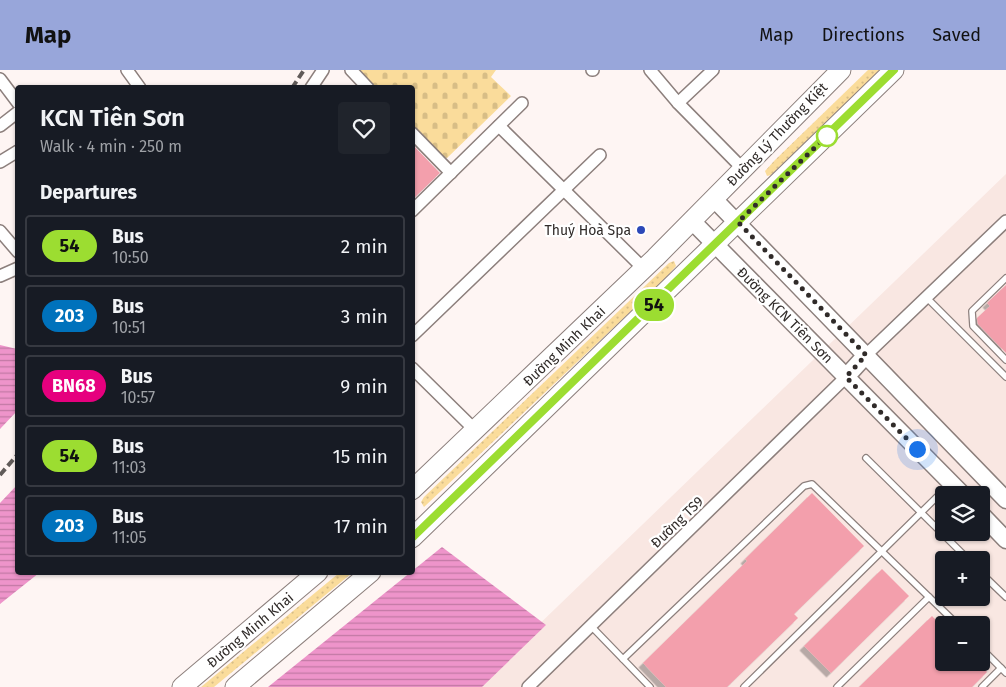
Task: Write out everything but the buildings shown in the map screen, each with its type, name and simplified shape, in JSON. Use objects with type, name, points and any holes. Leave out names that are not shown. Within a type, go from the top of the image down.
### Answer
[{"type":"main road","name":"Đường Lý Thường Kiệt","points":[[714,199],[841,70]]},
{"type":"main road","points":[[415,532],[716,245],[894,70]]},
{"type":"main road","points":[[714,199],[1006,500]]},
{"type":"main road","name":"Đường Minh Khai","points":[[415,487],[644,269],[714,199]]},
{"type":"main road","name":"Đường KCN Tiên Sơn","points":[[692,221],[954,486]]},
{"type":"main road","points":[[846,377],[866,355]]},
{"type":"main road","points":[[990,523],[1006,540]]},
{"type":"main road","name":"Đường Minh Khai","points":[[182,687],[314,575]]},
{"type":"main road","points":[[235,687],[367,575]]},
{"type":"street","points":[[127,70],[138,85]]},
{"type":"street","points":[[313,85],[323,70]]},
{"type":"street","points":[[351,70],[365,85]]},
{"type":"street","points":[[650,70],[678,103],[743,169]]},
{"type":"street","points":[[678,103],[713,70]]},
{"type":"street","points":[[0,79],[15,99]]},
{"type":"street","points":[[415,208],[522,103]]},
{"type":"street","points":[[0,126],[15,114]]},
{"type":"street","points":[[499,126],[644,269]]},
{"type":"street","points":[[415,136],[451,173]]},
{"type":"street","points":[[0,162],[15,153]]},
{"type":"street","points":[[415,333],[600,155]]},
{"type":"street","points":[[866,355],[1004,226]]},
{"type":"street","points":[[0,231],[15,248]]},
{"type":"street","points":[[0,276],[15,269]]},
{"type":"street","points":[[415,371],[476,430]]},
{"type":"street","name":"Đường TS9","points":[[528,687],[846,377]]},
{"type":"lane","points":[[1006,278],[972,311],[973,326],[1006,360]]},
{"type":"lane","points":[[926,297],[1006,377]]},
{"type":"lane","points":[[866,458],[960,551]]},
{"type":"lane","points":[[744,687],[951,483]]},
{"type":"lane","points":[[623,659],[808,484],[815,485],[949,616]]},
{"type":"lane","points":[[990,582],[1006,597]]},
{"type":"lane","points":[[836,687],[929,597]]},
{"type":"lane","points":[[591,626],[650,687]]},
{"type":"lane","points":[[982,687],[1004,671],[990,657]]},
{"type":"shaded area","points":[[1006,174],[1006,687],[474,687]]},
{"type":"shaded area","points":[[0,345],[15,349],[15,413],[0,429]]},
{"type":"shaded area","points":[[15,487],[15,575],[36,575],[0,604],[0,503]]},
{"type":"shaded area","points":[[442,547],[546,625],[482,687],[268,687],[407,575],[415,575],[415,569]]},
{"type":"green space","points":[[359,70],[496,70],[491,77],[511,96],[447,158],[442,157],[415,128],[415,85],[374,85]]},
{"type":"green space","points":[[868,70],[880,70],[771,175],[767,176],[765,171],[775,160]]},
{"type":"green space","points":[[674,261],[676,266],[665,279],[424,507],[421,502],[424,497],[669,263]]},
{"type":"green space","points":[[337,575],[350,575],[214,687],[201,687]]},
{"type":"railway","points":[[294,85],[304,70]]},
{"type":"railway","points":[[0,475],[15,458]]},
{"type":"bus line","name":"54","points":[[415,536],[894,70]]},
{"type":"place","name":"Thuý Hoà Spa","points":[[641,230]]},
{"type":"route","points":[[827,136],[830,133],[738,222],[866,355],[846,377],[917,449]]}]
